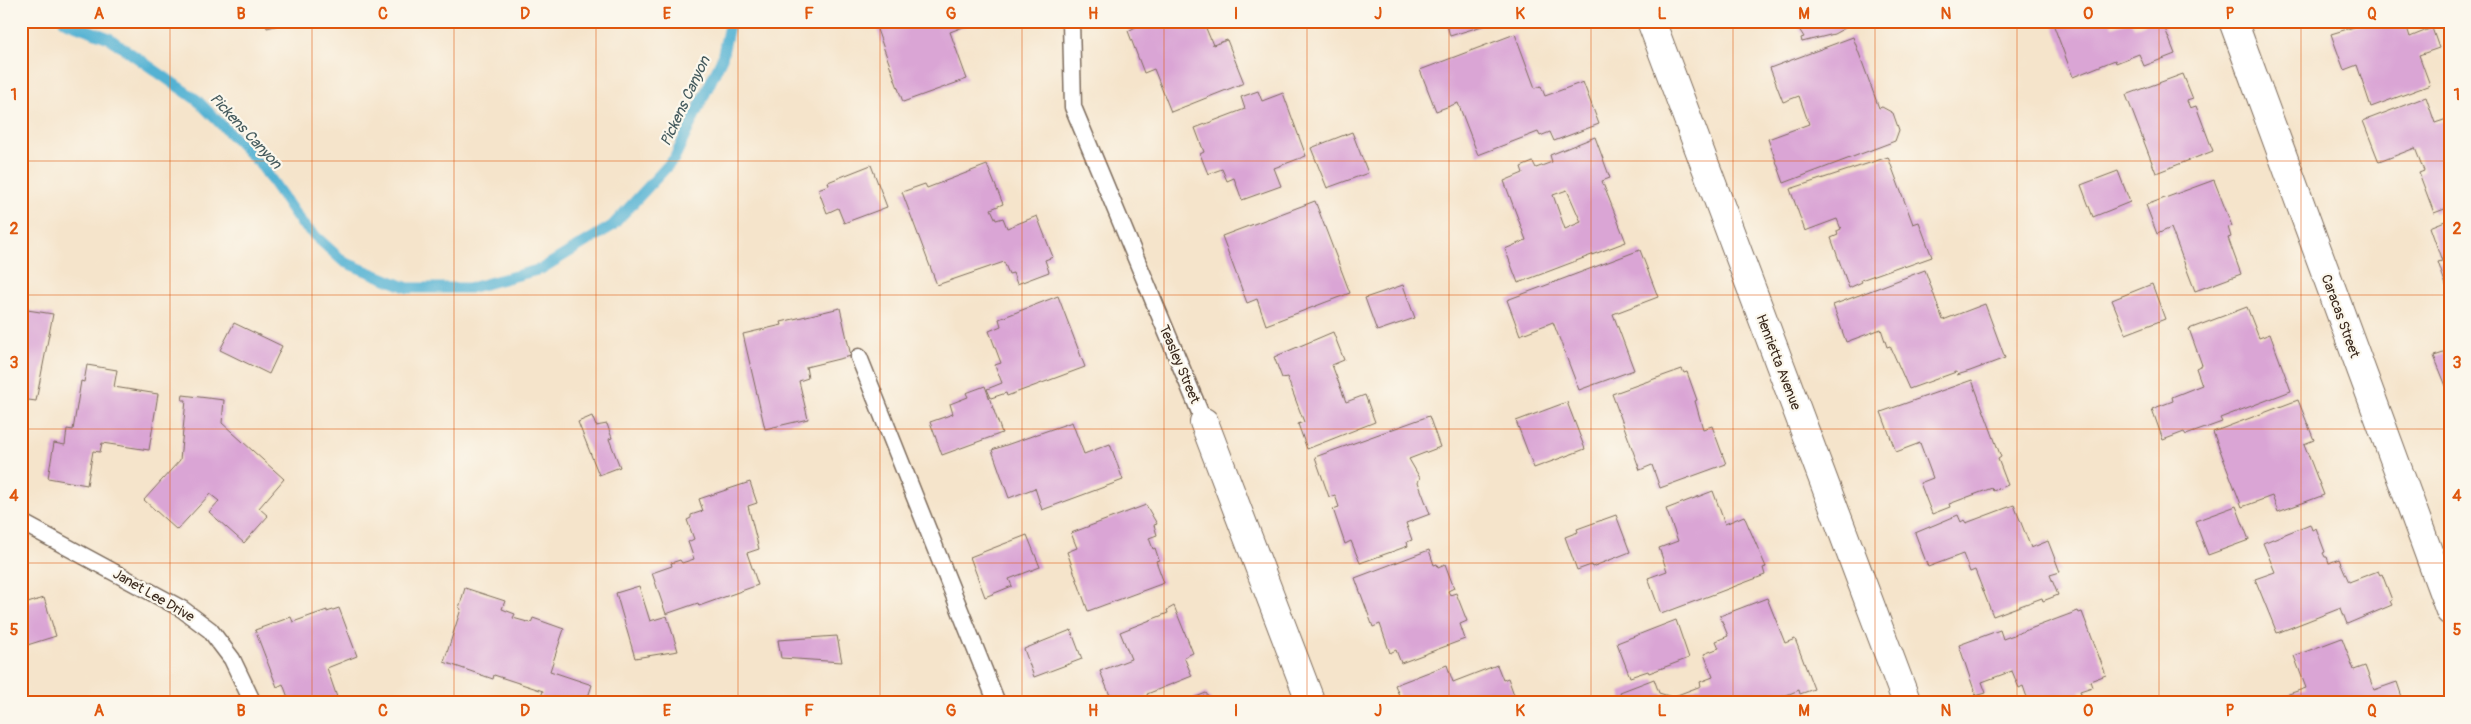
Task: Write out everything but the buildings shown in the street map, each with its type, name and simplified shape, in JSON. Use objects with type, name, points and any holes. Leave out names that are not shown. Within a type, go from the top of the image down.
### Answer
[{"type":"street","name":"Henrietta Avenue","points":[[1651,21],[1907,703]]},
{"type":"street","name":"Caracas Street","points":[[2233,21],[2450,611]]},
{"type":"street","name":"Teasley Street","points":[[1204,422],[1311,703]]},
{"type":"lane","name":"Teasley Street","points":[[1071,21],[1073,107],[1204,422]]},
{"type":"lane","points":[[859,357],[997,703]]},
{"type":"lane","name":"Janet Lee Drive","points":[[21,522],[182,609],[210,630],[232,659],[253,703]]},
{"type":"waterway","name":"Pickens Canyon","points":[[64,21],[109,38],[197,100],[261,165],[302,224],[344,262],[408,288],[470,288],[541,269],[612,226],[674,159],[722,58],[730,21]]}]
